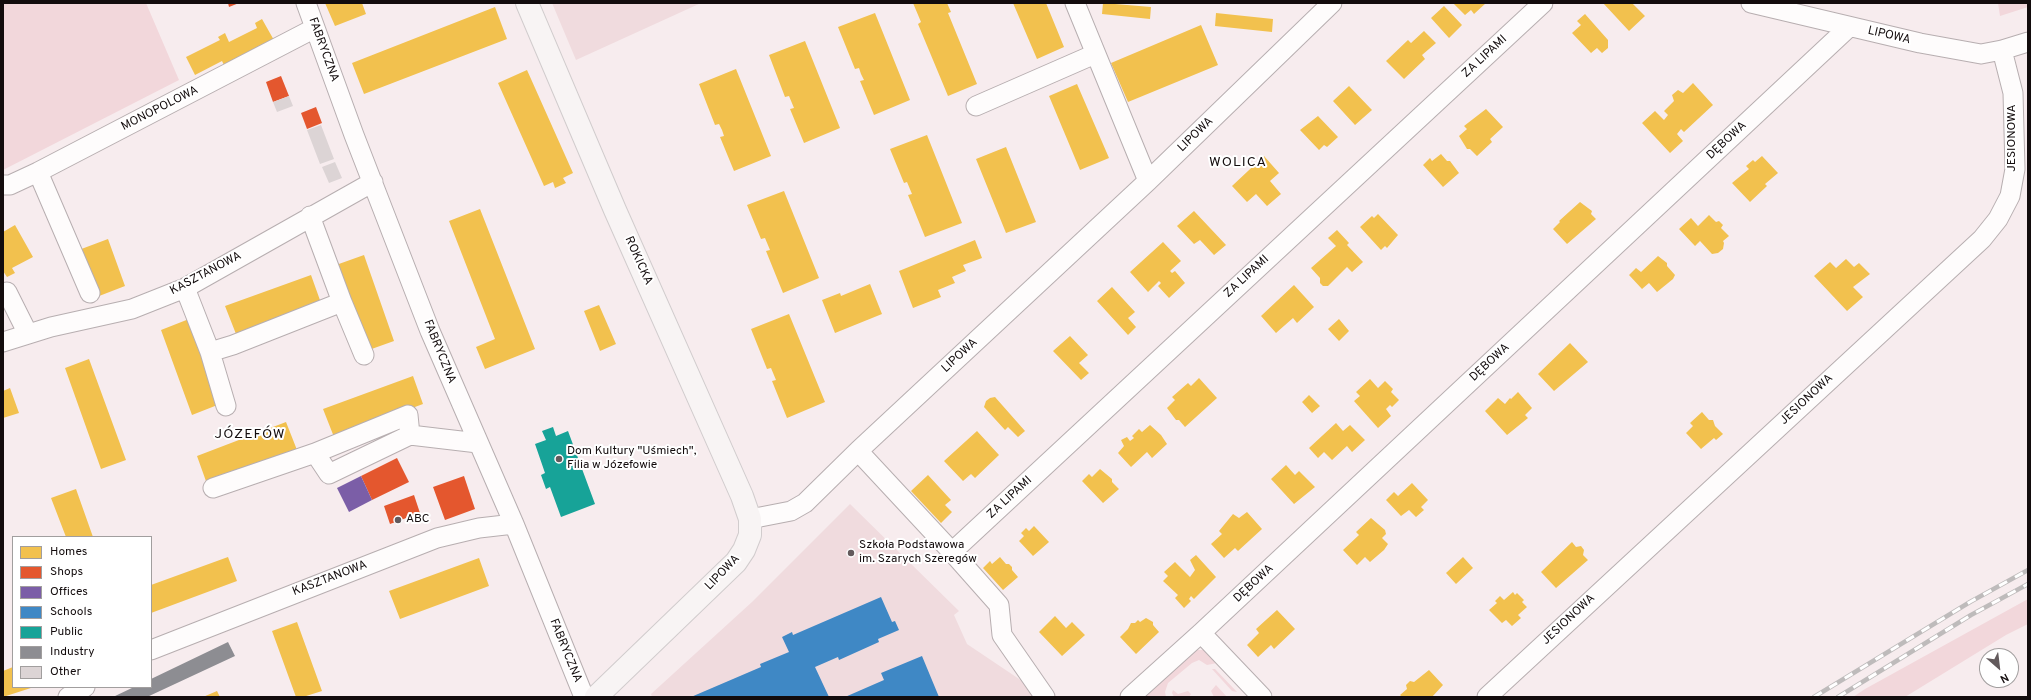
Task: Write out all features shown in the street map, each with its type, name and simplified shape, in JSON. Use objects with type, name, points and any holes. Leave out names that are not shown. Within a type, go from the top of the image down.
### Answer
[{"type":"main road","name":"ROKICKA","points":[[527,3],[615,210],[742,496],[750,519]]},
{"type":"main road","name":"LIPOWA","points":[[596,697],[736,562],[744,550],[750,535],[750,519]]},
{"type":"street","name":"FABRYCZNA","points":[[306,3],[430,331],[514,524],[584,697]]},
{"type":"street","points":[[1075,3],[1148,181]]},
{"type":"street","name":"LIPOWA","points":[[750,519],[787,512],[805,503],[858,451],[1148,181],[1332,3]]},
{"type":"street","name":"ZA LIPAMI","points":[[952,552],[1543,3]]},
{"type":"street","name":"LIPOWA","points":[[1751,3],[1920,43],[1981,54],[2002,50],[2028,42]]},
{"type":"street","name":"DĘBOWA","points":[[1130,697],[1202,633],[1848,27]]},
{"type":"street","name":"MONOPOLOWA","points":[[3,185],[10,185],[38,172],[315,28]]},
{"type":"street","name":"JESIONOWA","points":[[1487,697],[1982,239],[1998,218],[2010,196],[2015,169],[2013,93],[2002,50]]},
{"type":"street","points":[[976,106],[1095,54]]},
{"type":"street","points":[[38,172],[90,293]]},
{"type":"street","name":"KASZTANOWA","points":[[3,342],[51,326],[132,308],[185,288],[310,216],[373,182]]},
{"type":"street","points":[[310,216],[342,302],[364,355]]},
{"type":"street","points":[[185,288],[210,352],[226,406]]},
{"type":"street","points":[[3,294],[7,292],[28,334]]},
{"type":"street","points":[[210,352],[233,345],[342,302]]},
{"type":"street","points":[[213,488],[315,453],[408,415],[410,435]]},
{"type":"street","points":[[315,453],[330,474],[410,435],[478,443]]},
{"type":"street","points":[[858,451],[999,605],[1002,635],[1046,697]]},
{"type":"street","name":"KASZTANOWA","points":[[152,650],[437,538],[479,528],[514,524]]},
{"type":"street","points":[[1202,633],[1262,697]]},
{"type":"street","points":[[68,697],[83,688]]},
{"type":"shaded area","points":[[3,3],[146,3],[179,80],[3,170]]},
{"type":"shaded area","points":[[552,3],[701,3],[576,60]]},
{"type":"shaded area","points":[[1998,3],[2028,3],[2028,7],[2000,16]]},
{"type":"shaded area","name":"Szkoła Podstawowa im. Szarych Szeregów","points":[[850,504],[959,611],[954,615],[967,644],[1031,687],[1036,697],[652,697],[651,694],[752,602]]},
{"type":"shaded area","points":[[2028,599],[2028,624],[1985,648],[1979,648],[1979,652],[1905,697],[1853,697]]},
{"type":"shaded area","points":[[1195,650],[1207,650],[1217,663],[1207,665],[1199,660],[1192,663],[1168,683],[1165,692],[1166,697],[1139,697]]},
{"type":"shaded area","points":[[1212,669],[1215,669],[1237,692],[1232,691]]},
{"type":"shaded area","points":[[1216,685],[1227,697],[1214,697],[1211,691]]},
{"type":"shaded area","points":[[1173,690],[1178,694],[1188,691],[1191,694],[1189,697],[1174,697],[1172,693]]},
{"type":"building: Homes","points":[[325,3],[362,3],[366,14],[335,26]]},
{"type":"building: Homes","points":[[913,3],[947,3],[951,12],[948,13],[977,84],[948,96],[918,24],[921,22]]},
{"type":"building: Homes","points":[[1013,3],[1046,3],[1064,47],[1037,59]]},
{"type":"building: Homes","points":[[1103,3],[1151,7],[1150,19],[1102,14]]},
{"type":"building: Homes","points":[[1453,3],[1486,3],[1474,14],[1471,10],[1465,15]]},
{"type":"building: Homes","points":[[1603,3],[1632,3],[1645,16],[1629,31]]},
{"type":"building: Homes","points":[[1444,6],[1462,25],[1449,38],[1431,18]]},
{"type":"building: Homes","points":[[495,7],[507,39],[364,94],[352,63]]},
{"type":"building: Homes","points":[[875,13],[910,100],[874,115],[860,81],[864,80],[859,68],[855,69],[838,27]]},
{"type":"building: Homes","points":[[1216,13],[1273,19],[1272,32],[1215,26]]},
{"type":"building: Homes","points":[[1585,14],[1608,40],[1608,48],[1602,53],[1597,48],[1591,53],[1572,33],[1581,25],[1577,21]]},
{"type":"building: Homes","points":[[262,19],[275,42],[225,67],[222,61],[195,75],[186,57],[220,40],[218,37],[225,33],[229,42],[257,28],[255,23]]},
{"type":"building: Homes","points":[[1201,25],[1218,65],[1128,102],[1111,63]]},
{"type":"building: Homes","points":[[1424,31],[1436,43],[1422,55],[1425,59],[1404,79],[1386,61],[1408,40],[1411,43]]},
{"type":"building: Homes","points":[[805,41],[840,128],[804,143],[790,109],[794,108],[789,96],[785,97],[769,55]]},
{"type":"building: Homes","points":[[736,69],[771,156],[734,171],[720,137],[724,136],[722,130],[719,124],[715,125],[699,84]]},
{"type":"building: Homes","points":[[527,70],[573,173],[563,178],[566,183],[555,188],[553,182],[544,186],[498,83]]},
{"type":"building: Homes","points":[[1693,83],[1713,105],[1684,132],[1681,129],[1677,134],[1683,141],[1670,153],[1642,123],[1655,111],[1664,120],[1668,115],[1664,111],[1674,101],[1672,95],[1678,90],[1683,93]]},
{"type":"building: Homes","points":[[1077,84],[1109,158],[1080,170],[1049,96]]},
{"type":"building: Homes","points":[[1349,86],[1372,110],[1355,125],[1333,101]]},
{"type":"building: Homes","points":[[1486,109],[1503,127],[1490,139],[1492,142],[1477,156],[1470,149],[1467,149],[1459,136],[1467,129],[1464,126]]},
{"type":"building: Homes","points":[[1318,116],[1338,137],[1327,147],[1324,145],[1319,150],[1300,130]]},
{"type":"building: Homes","points":[[927,135],[962,223],[925,237],[908,195],[912,194],[907,182],[904,183],[890,149]]},
{"type":"building: Homes","points":[[1006,147],[1036,222],[1006,233],[976,159]]},
{"type":"building: Homes","points":[[1441,154],[1447,161],[1450,161],[1459,173],[1443,187],[1423,165],[1430,158],[1432,161]]},
{"type":"building: Homes","points":[[1264,156],[1279,173],[1270,181],[1281,194],[1267,206],[1256,194],[1247,202],[1232,186]]},
{"type":"building: Homes","points":[[1762,156],[1778,173],[1765,184],[1767,186],[1750,202],[1732,183],[1749,169],[1746,166],[1753,160],[1755,162]]},
{"type":"building: Homes","points":[[784,191],[819,278],[783,293],[766,251],[770,250],[765,238],[761,239],[747,205]]},
{"type":"building: Homes","points":[[1580,202],[1592,211],[1591,214],[1596,219],[1567,244],[1553,229],[1560,222],[1559,221]]},
{"type":"building: Homes","points":[[480,209],[535,349],[485,369],[476,347],[495,339],[449,221]]},
{"type":"building: Homes","points":[[1194,211],[1226,245],[1214,255],[1200,240],[1194,244],[1177,226]]},
{"type":"building: Homes","points":[[1378,214],[1398,235],[1387,248],[1385,246],[1381,250],[1360,227],[1372,216],[1374,218]]},
{"type":"building: Homes","points":[[1709,215],[1716,222],[1719,221],[1723,225],[1721,228],[1729,236],[1723,241],[1723,249],[1718,253],[1712,254],[1700,241],[1695,246],[1679,229],[1691,218],[1698,226]]},
{"type":"building: Homes","points":[[15,225],[33,257],[12,268],[15,273],[7,277],[3,271],[3,232]]},
{"type":"building: Homes","points":[[1337,230],[1349,243],[1347,245],[1363,262],[1352,272],[1347,267],[1328,286],[1323,286],[1320,283],[1320,278],[1311,268],[1336,246],[1328,238]]},
{"type":"building: Homes","points":[[108,239],[125,286],[94,298],[76,251]]},
{"type":"building: Homes","points":[[975,240],[982,258],[963,265],[966,271],[952,277],[955,283],[938,290],[941,297],[913,308],[899,271]]},
{"type":"building: Homes","points":[[1163,242],[1181,261],[1170,271],[1172,273],[1175,271],[1185,283],[1169,298],[1158,286],[1161,283],[1159,281],[1148,292],[1130,272]]},
{"type":"building: Homes","points":[[364,255],[394,341],[366,351],[336,265]]},
{"type":"building: Homes","points":[[1658,256],[1667,263],[1667,266],[1675,275],[1673,279],[1657,292],[1649,283],[1642,289],[1629,275],[1636,268],[1641,272]]},
{"type":"building: Homes","points":[[1846,259],[1854,267],[1859,263],[1870,274],[1853,287],[1863,297],[1847,311],[1814,276],[1830,262],[1836,268]]},
{"type":"building: Homes","points":[[311,275],[321,303],[236,334],[225,306]]},
{"type":"building: Homes","points":[[870,284],[882,314],[835,333],[822,300],[840,293],[841,296]]},
{"type":"building: Homes","points":[[1294,285],[1314,307],[1297,323],[1293,318],[1276,333],[1261,316]]},
{"type":"building: Homes","points":[[1112,287],[1135,312],[1128,318],[1136,327],[1128,335],[1097,301]]},
{"type":"building: Homes","points":[[599,305],[616,344],[600,351],[584,311]]},
{"type":"building: Homes","points":[[789,314],[825,402],[787,418],[772,381],[776,380],[771,368],[767,369],[751,329]]},
{"type":"building: Homes","points":[[189,319],[220,404],[192,415],[161,330]]},
{"type":"building: Homes","points":[[1339,319],[1349,331],[1339,341],[1328,329]]},
{"type":"building: Homes","points":[[1070,336],[1088,355],[1079,363],[1089,373],[1081,380],[1053,351]]},
{"type":"building: Homes","points":[[1570,343],[1588,362],[1554,391],[1538,374]]},
{"type":"building: Homes","points":[[89,359],[126,460],[101,469],[65,368]]},
{"type":"building: Homes","points":[[413,376],[423,404],[334,437],[323,409]]},
{"type":"building: Homes","points":[[1199,378],[1217,398],[1185,427],[1179,420],[1176,420],[1167,408],[1175,400],[1172,397],[1188,383],[1191,386]]},
{"type":"building: Homes","points":[[1370,379],[1378,388],[1385,381],[1393,389],[1391,392],[1399,400],[1392,407],[1390,405],[1386,409],[1391,416],[1378,428],[1354,401],[1360,396],[1356,392]]},
{"type":"building: Homes","points":[[10,388],[19,413],[3,418],[3,391]]},
{"type":"building: Homes","points":[[1518,392],[1532,408],[1525,415],[1528,418],[1507,435],[1485,411],[1498,398],[1505,404]]},
{"type":"building: Homes","points":[[1309,395],[1320,406],[1312,413],[1302,402]]},
{"type":"building: Homes","points":[[995,397],[1025,431],[1018,437],[1008,427],[1005,430],[984,407],[986,401]]},
{"type":"building: Homes","points":[[1702,412],[1709,420],[1713,420],[1715,426],[1723,434],[1716,440],[1714,438],[1701,449],[1686,433],[1693,426],[1690,423]]},
{"type":"building: Homes","points":[[286,422],[297,450],[207,484],[197,456]]},
{"type":"building: Homes","points":[[1336,423],[1343,431],[1350,425],[1365,440],[1352,452],[1347,446],[1332,460],[1324,452],[1318,458],[1309,448]]},
{"type":"building: Homes","points":[[1150,425],[1161,435],[1167,444],[1152,458],[1147,452],[1131,467],[1118,453],[1124,446],[1121,440],[1127,437],[1130,441],[1134,438],[1132,436],[1139,429],[1142,432]]},
{"type":"building: Homes","points":[[977,431],[999,455],[975,478],[971,474],[963,481],[944,461]]},
{"type":"building: Homes","points":[[1286,465],[1295,475],[1299,471],[1315,487],[1294,504],[1271,479]]},
{"type":"building: Homes","points":[[1100,469],[1112,479],[1112,482],[1119,489],[1103,503],[1082,481],[1089,474],[1092,477]]},
{"type":"building: Homes","points":[[928,475],[951,500],[945,505],[952,512],[941,523],[911,491]]},
{"type":"building: Homes","points":[[1412,483],[1428,500],[1421,507],[1424,510],[1416,517],[1409,510],[1401,516],[1386,500],[1394,492],[1398,496]]},
{"type":"building: Homes","points":[[76,489],[93,536],[66,536],[51,498]]},
{"type":"building: Homes","points":[[1247,512],[1262,529],[1238,551],[1235,548],[1224,558],[1211,544],[1222,534],[1219,531],[1233,514],[1239,518]]},
{"type":"building: Homes","points":[[1371,518],[1385,530],[1386,534],[1382,538],[1388,544],[1384,550],[1370,562],[1365,557],[1357,565],[1343,550],[1359,535],[1356,532]]},
{"type":"building: Homes","points":[[1034,526],[1049,542],[1033,556],[1019,541],[1024,536],[1021,533],[1026,528],[1029,531]]},
{"type":"building: Homes","points":[[1572,542],[1576,547],[1581,546],[1584,550],[1583,555],[1588,560],[1556,588],[1541,572]]},
{"type":"building: Homes","points":[[1196,555],[1216,577],[1194,599],[1191,596],[1189,599],[1191,601],[1184,608],[1175,598],[1178,595],[1163,581],[1168,576],[1164,572],[1175,562],[1190,577],[1195,570],[1190,560]]},
{"type":"building: Homes","points":[[228,557],[237,581],[152,613],[152,585]]},
{"type":"building: Homes","points":[[1000,557],[1006,564],[1009,564],[1012,567],[1012,570],[1018,577],[1003,590],[983,568],[990,561],[992,564]]},
{"type":"building: Homes","points":[[1463,557],[1473,568],[1456,584],[1446,573]]},
{"type":"building: Homes","points":[[479,558],[489,586],[400,619],[389,591]]},
{"type":"building: Homes","points":[[1513,592],[1515,595],[1517,593],[1524,600],[1522,602],[1527,607],[1518,615],[1521,618],[1512,626],[1506,620],[1502,623],[1489,610],[1497,603],[1495,601],[1500,596],[1504,600]]},
{"type":"building: Homes","points":[[1277,610],[1295,629],[1274,649],[1271,645],[1258,657],[1247,645],[1259,633],[1256,629]]},
{"type":"building: Homes","points":[[1055,616],[1066,628],[1072,622],[1085,635],[1062,656],[1039,632]]},
{"type":"building: Homes","points":[[1146,618],[1153,622],[1153,625],[1159,632],[1136,654],[1120,637],[1128,629],[1131,623],[1135,623],[1138,620],[1140,622]]},
{"type":"building: Homes","points":[[297,622],[322,691],[303,697],[296,697],[272,631]]},
{"type":"building: Homes","points":[[12,667],[12,688],[31,688],[3,697],[3,671]]},
{"type":"building: Homes","points":[[1429,670],[1443,685],[1432,697],[1402,697],[1400,695],[1407,689],[1406,685],[1410,681],[1414,682]]},
{"type":"building: Homes","points":[[217,691],[220,697],[203,697]]},
{"type":"building: Shops","points":[[228,3],[239,3],[229,7]]},
{"type":"building: Shops","points":[[281,76],[289,96],[273,102],[266,82]]},
{"type":"building: Shops","points":[[316,107],[322,123],[307,129],[301,113]]},
{"type":"building: Shops","points":[[397,458],[409,482],[372,500],[361,476]]},
{"type":"building: Shops","points":[[464,476],[475,509],[445,520],[433,487]]},
{"type":"building: Shops","points":[[414,495],[420,513],[390,524],[384,506]]},
{"type":"building: Offices","points":[[361,476],[372,500],[349,512],[337,488]]},
{"type":"building: Schools","points":[[881,597],[892,622],[895,621],[899,630],[878,639],[879,642],[839,660],[838,657],[815,667],[829,697],[691,697],[761,667],[760,664],[789,652],[782,637],[792,632],[793,635]]},
{"type":"building: Schools","points":[[922,656],[939,697],[845,697],[884,680],[881,673]]},
{"type":"building: Public","name":"Dom Kultury \"Uśmiech\", Filia w Józefowie","points":[[553,427],[556,436],[568,431],[595,504],[561,517],[550,487],[546,489],[541,475],[545,473],[535,444],[546,440],[542,431]]},
{"type":"building: Industry","points":[[228,642],[235,656],[147,697],[113,697],[132,688],[152,688],[152,679]]},
{"type":"building: Other","points":[[289,96],[293,106],[277,112],[273,102]]},
{"type":"building: Other","points":[[321,125],[334,159],[320,164],[307,130]]},
{"type":"building: Other","points":[[335,162],[342,178],[329,183],[322,167]]},
{"type":"railway","points":[[1814,697],[1970,602],[2028,570]]},
{"type":"railway","points":[[1838,697],[1971,615],[2028,584]]},
{"type":"place","name":"Dom Kultury \"Uśmiech\", Filia w Józefowie","points":[[559,459]]},
{"type":"place","name":"ABC","points":[[398,520]]},
{"type":"place","name":"Szkoła Podstawowa im. Szarych Szeregów","points":[[851,553]]},
{"type":"district","name":"WOLICA","points":[[1238,163]]},
{"type":"district","name":"JÓZEFÓW","points":[[250,435]]}]
